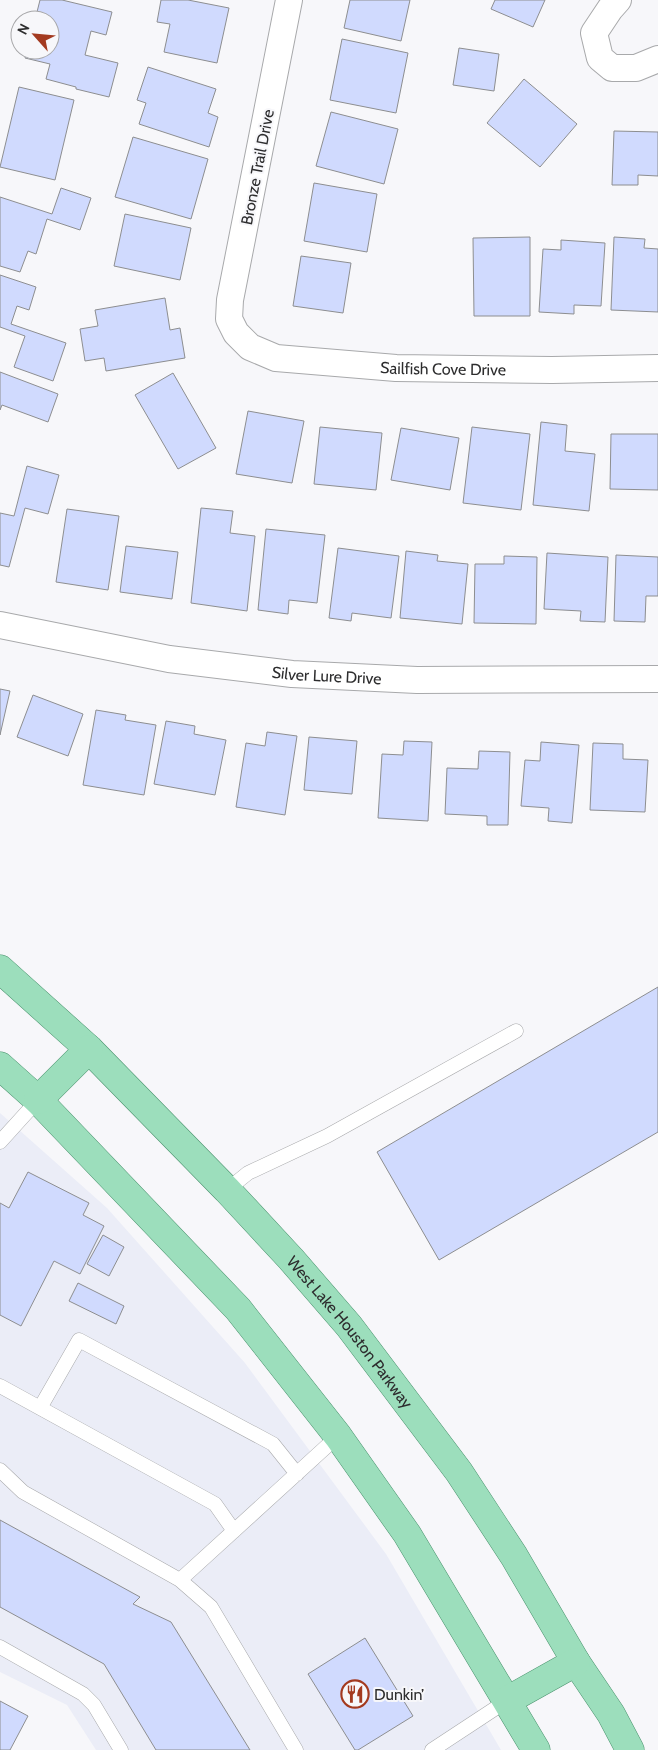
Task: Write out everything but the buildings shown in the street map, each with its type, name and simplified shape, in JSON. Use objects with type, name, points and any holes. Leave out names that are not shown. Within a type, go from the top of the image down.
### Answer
[{"type":"main road","name":"West Lake Houston Parkway","points":[[0,969],[89,1049],[227,1190],[291,1259],[349,1326],[459,1472],[514,1556],[576,1662],[611,1714],[630,1750]]},
{"type":"main road","points":[[38,1100],[89,1049]]},
{"type":"main road","points":[[0,1066],[38,1100],[238,1309],[338,1436],[406,1534],[508,1700],[536,1750]]},
{"type":"main road","points":[[508,1700],[576,1662]]},
{"type":"street","name":"Bronze Trail Drive","points":[[236,333],[229,319],[230,300],[289,0]]},
{"type":"street","points":[[618,0],[594,33],[600,58],[612,68],[636,68],[658,59]]},
{"type":"street","name":"Sailfish Cove Drive","points":[[236,333],[250,347],[276,358],[396,368],[488,370],[658,368]]},
{"type":"street","name":"Silver Lure Drive","points":[[0,625],[169,659],[292,674],[417,680],[658,679]]},
{"type":"lane","points":[[227,1190],[248,1173],[326,1136],[516,1031]]},
{"type":"lane","points":[[0,1142],[38,1100]]},
{"type":"lane","points":[[40,1408],[79,1340],[273,1444],[297,1474]]},
{"type":"lane","points":[[0,1386],[215,1504],[234,1531]]},
{"type":"lane","points":[[180,1580],[338,1436]]},
{"type":"lane","points":[[0,1470],[23,1492],[180,1580],[211,1606],[296,1750]]},
{"type":"lane","points":[[0,1647],[83,1694],[94,1705],[120,1750]]},
{"type":"lane","points":[[432,1750],[508,1700]]},
{"type":"shaded area","points":[[0,1113],[107,1208],[245,1363],[386,1554],[501,1750],[96,1750],[67,1705],[0,1672]]},
{"type":"place","name":"Dunkin’","points":[[355,1694]]}]
